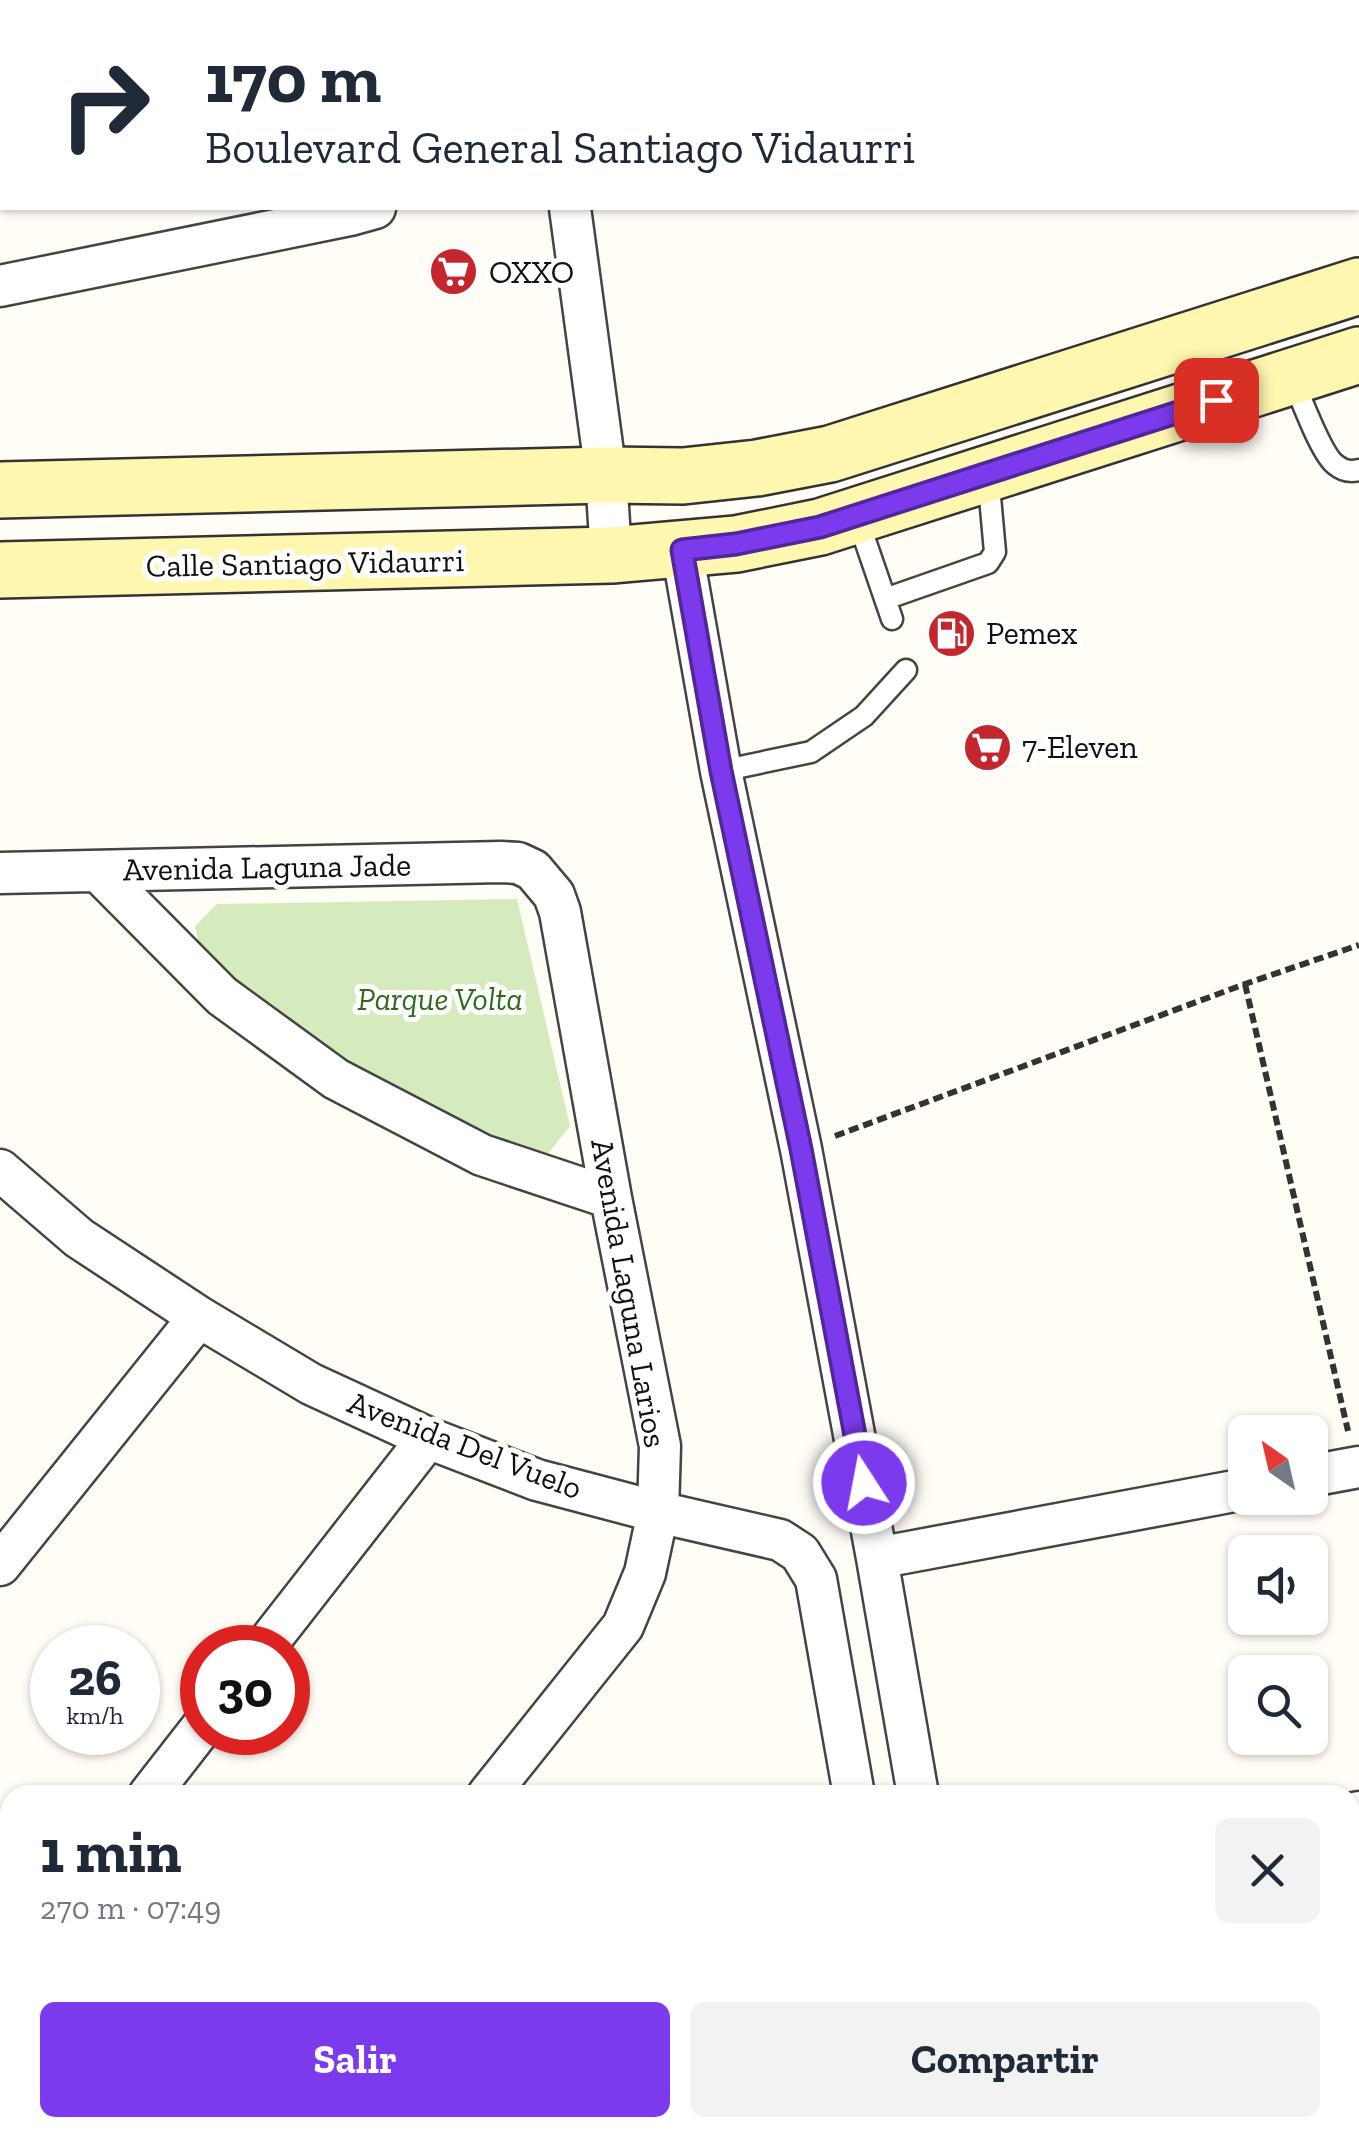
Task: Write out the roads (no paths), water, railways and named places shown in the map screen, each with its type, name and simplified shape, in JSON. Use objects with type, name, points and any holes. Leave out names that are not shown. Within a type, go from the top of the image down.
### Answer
[{"type":"main road","points":[[0,490],[683,476],[757,468],[830,454],[1359,286]]},
{"type":"main road","name":"Calle Santiago Vidaurri","points":[[0,570],[611,555],[736,544],[820,527],[1359,354]]},
{"type":"street","points":[[0,286],[367,210]]},
{"type":"street","points":[[570,210],[606,475],[611,555]]},
{"type":"street","points":[[682,550],[721,771],[801,1149],[916,1785]]},
{"type":"street","name":"Avenida Laguna Jade","points":[[0,873],[502,862],[518,863],[533,870]]},
{"type":"street","name":"Avenida Laguna Larios","points":[[496,1785],[622,1626],[646,1573],[658,1512],[660,1446],[560,912],[554,895],[533,870]]},
{"type":"street","points":[[99,872],[222,996],[336,1078],[482,1155],[611,1198]]},
{"type":"street","name":"Avenida Del Vuelo","points":[[0,1170],[79,1238],[198,1317],[312,1384],[428,1438],[538,1480],[780,1540],[800,1553],[816,1579],[852,1785]]},
{"type":"street","points":[[0,1565],[198,1317]]},
{"type":"street","points":[[282,1625],[428,1438]]},
{"type":"street","points":[[1328,1473],[1358,1467]]},
{"type":"street","points":[[878,1558],[1228,1491]]},
{"type":"street","points":[[157,1785],[180,1755]]},
{"type":"lane","points":[[1292,376],[1326,454],[1335,465],[1351,472],[1359,470]]},
{"type":"lane","points":[[856,514],[889,609],[988,563],[995,552],[987,473]]},
{"type":"lane","points":[[721,771],[811,752],[864,716],[906,670]]},
{"type":"place","name":"OXXO","points":[[454,272]]},
{"type":"place","name":"Pemex","points":[[951,633]]},
{"type":"place","name":"7-Eleven","points":[[987,747]]},
{"type":"park label","name":"Parque Volta","points":[[440,999]]}]
